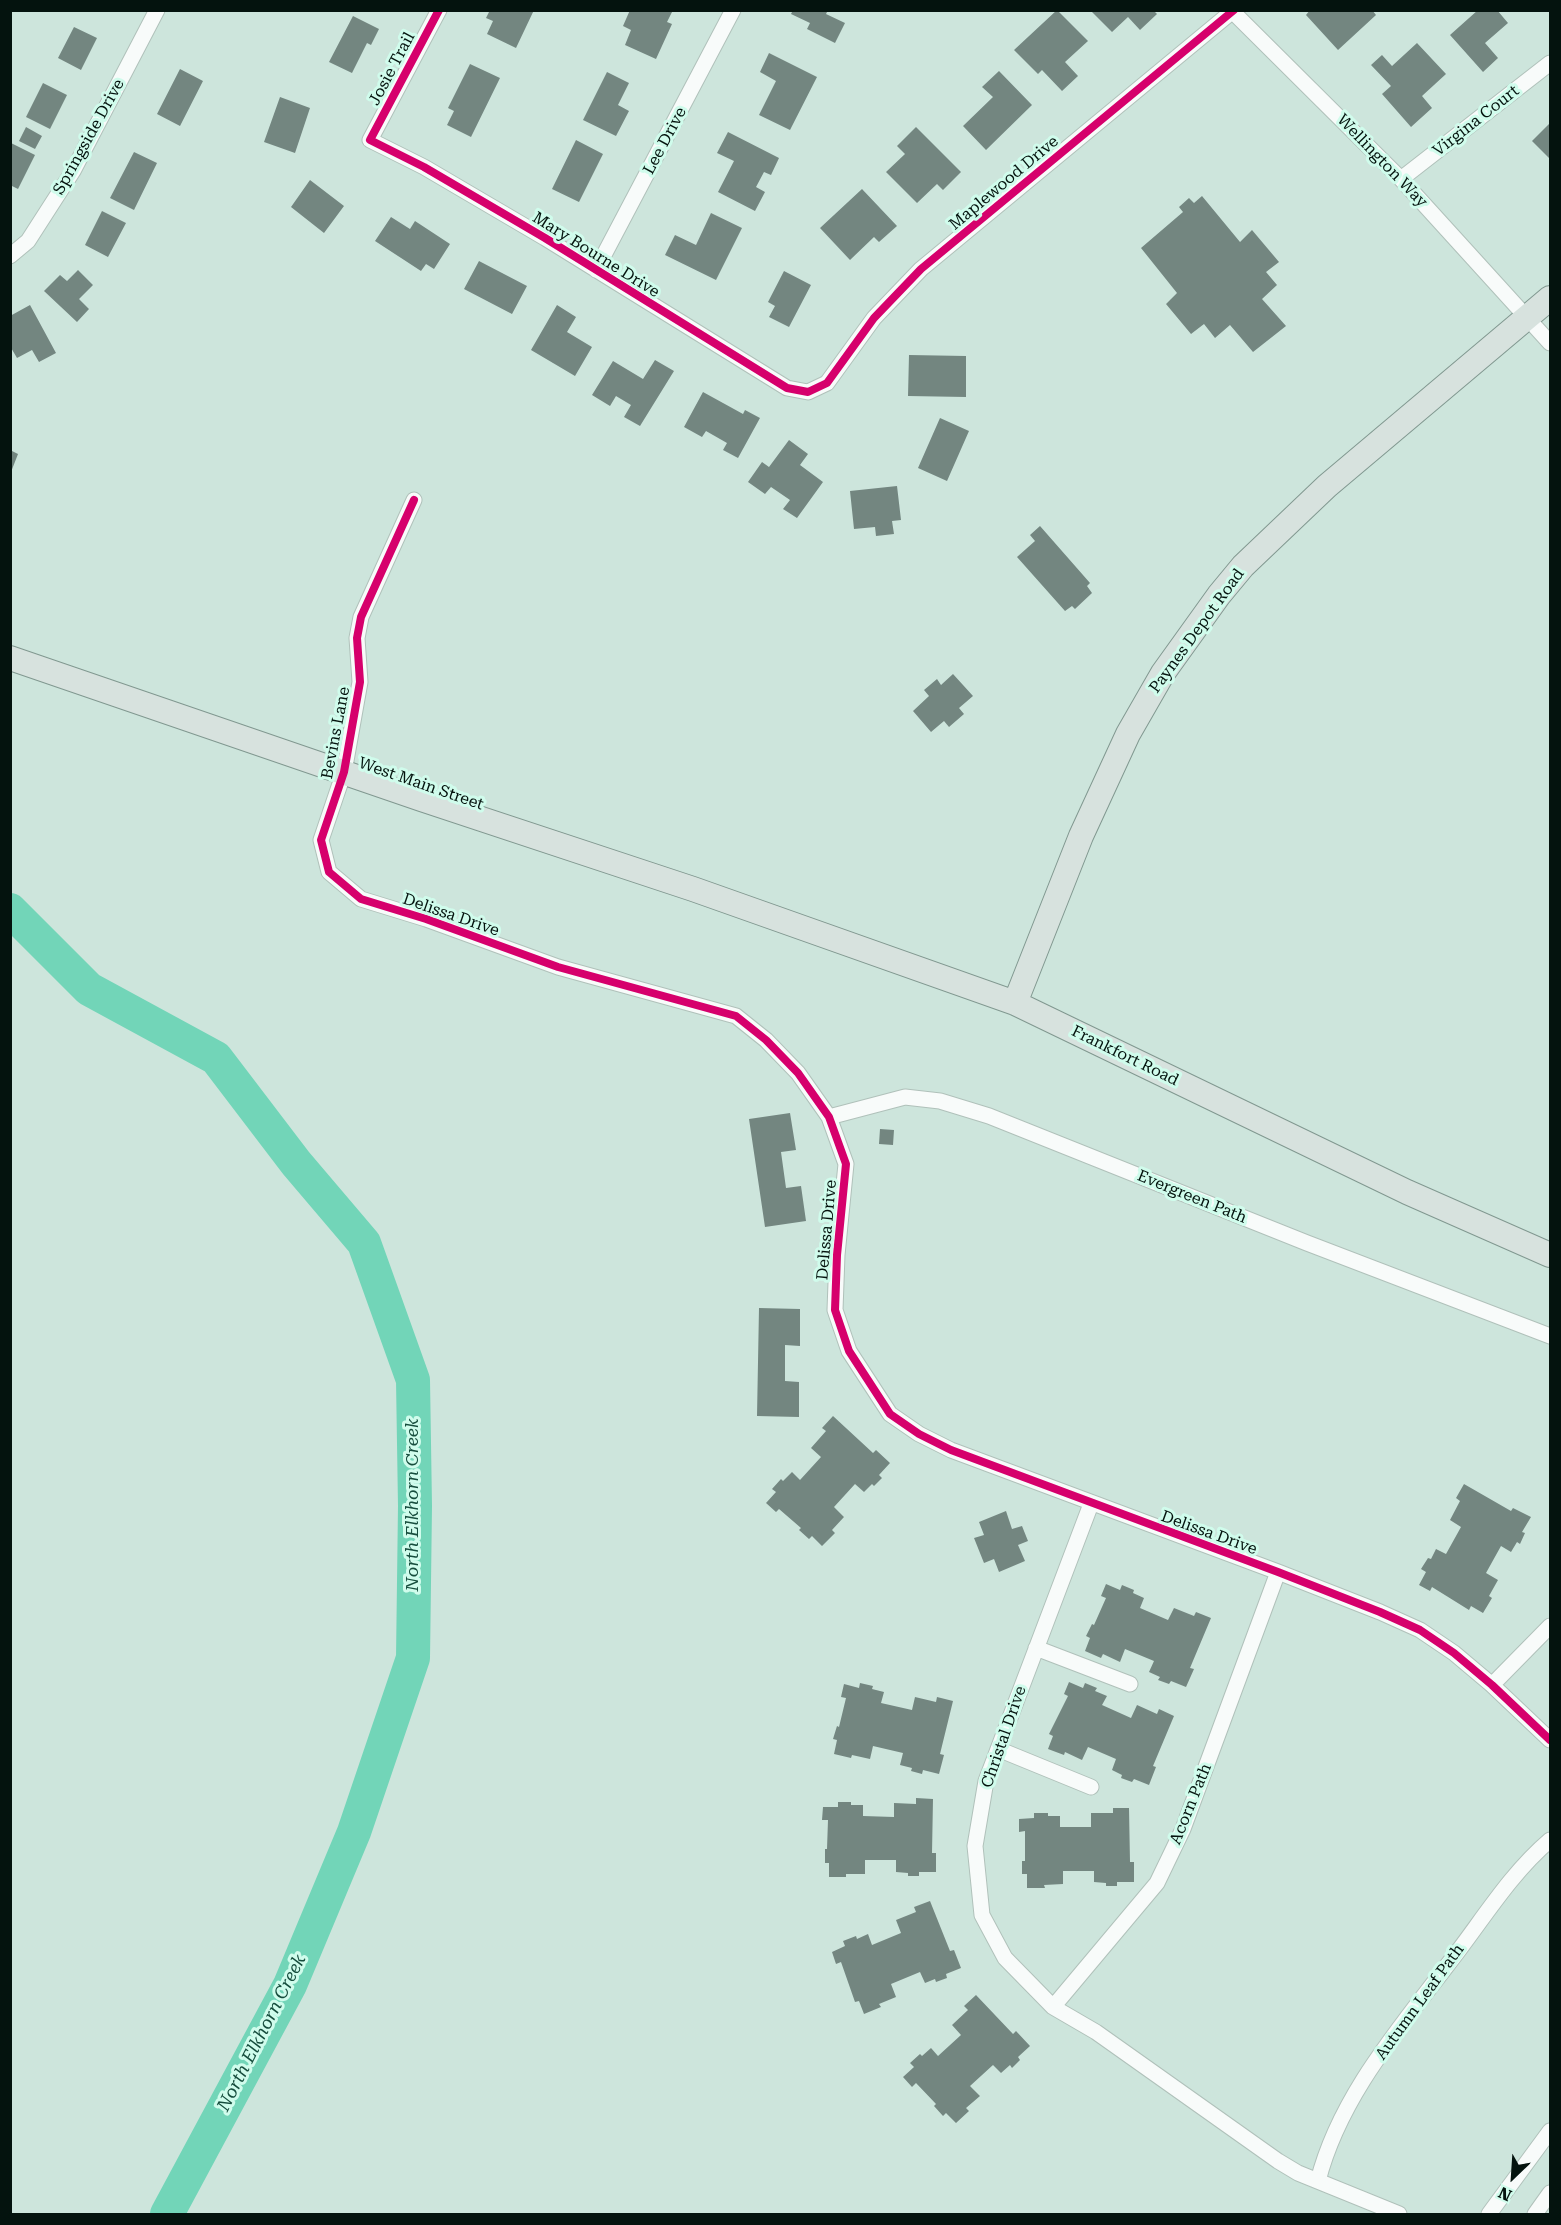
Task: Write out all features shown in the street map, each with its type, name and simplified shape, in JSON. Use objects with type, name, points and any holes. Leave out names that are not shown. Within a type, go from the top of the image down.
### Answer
[{"type":"main road","name":"Paynes Depot Road","points":[[1015,1004],[1081,836],[1128,734],[1163,673],[1219,595],[1243,566],[1327,486],[1551,298]]},
{"type":"main road","name":"West Main Street","points":[[10,658],[687,887]]},
{"type":"main road","name":"Frankfort Road","points":[[687,887],[1015,1004],[1407,1192],[1551,1255]]},
{"type":"street","name":"Springside Drive","points":[[10,256],[28,241],[73,171],[157,10]]},
{"type":"street","name":"Josie Trail","points":[[370,140],[438,10]]},
{"type":"street","name":"Lee Drive","points":[[596,270],[733,10]]},
{"type":"street","name":"Wellington Way","points":[[1232,11],[1401,179],[1551,343]]},
{"type":"street","name":"Maplewood Drive","points":[[808,392],[827,383],[874,318],[921,269],[1232,11]]},
{"type":"street","name":"Virgina Court","points":[[1401,179],[1551,63]]},
{"type":"street","name":"Mary Bourne Drive","points":[[370,140],[423,167],[787,388],[808,392]]},
{"type":"street","name":"Bevins Lane","points":[[329,872],[321,840],[344,772],[360,682],[357,638],[361,617],[414,500]]},
{"type":"street","name":"Delissa Drive","points":[[329,872],[361,899],[426,919],[558,967],[736,1016],[766,1040],[798,1073],[829,1118],[846,1164],[837,1255],[836,1310],[849,1351],[890,1414],[920,1434],[951,1450],[1278,1572],[1420,1630],[1454,1653],[1492,1684],[1551,1740]]},
{"type":"street","name":"Evergreen Path","points":[[829,1118],[904,1097],[940,1101],[980,1113],[1308,1244],[1551,1336]]},
{"type":"street","name":"Christal Drive","points":[[1091,1504],[986,1781],[975,1846],[982,1915],[1005,1958],[1053,2007],[1096,2032],[1278,2161],[1318,2181],[1399,2214]]},
{"type":"street","name":"Acorn Path","points":[[1053,2007],[1157,1883],[1183,1829],[1278,1572]]},
{"type":"street","points":[[1492,1684],[1551,1626]]},
{"type":"street","points":[[1036,1648],[1130,1684]]},
{"type":"street","points":[[998,1749],[1091,1787]]},
{"type":"street","name":"Autumn Leaf Path","points":[[1318,2181],[1335,2130],[1381,2055],[1503,1889],[1537,1851],[1551,1840]]},
{"type":"street","points":[[1489,2214],[1551,2131]]},
{"type":"street","points":[[1534,2214],[1551,2193]]},
{"type":"building","points":[[490,10],[534,10],[516,48],[487,34],[493,21],[486,18]]},
{"type":"building","points":[[630,10],[673,10],[667,22],[672,24],[656,59],[625,45],[631,30],[623,26]]},
{"type":"building","points":[[793,10],[828,10],[826,14],[845,23],[835,43],[807,29],[810,23],[791,14]]},
{"type":"building","points":[[1057,10],[1088,41],[1065,62],[1078,76],[1062,91],[1042,70],[1038,74],[1014,50]]},
{"type":"building","points":[[1090,10],[1153,10],[1157,14],[1140,30],[1128,17],[1112,32]]},
{"type":"building","points":[[1310,10],[1372,10],[1376,15],[1338,50],[1306,15]]},
{"type":"building","points":[[1478,10],[1497,10],[1508,23],[1485,43],[1498,58],[1483,72],[1450,35]]},
{"type":"building","points":[[353,16],[379,29],[371,45],[367,43],[352,73],[329,62]]},
{"type":"building","points":[[74,27],[97,38],[81,70],[58,58]]},
{"type":"building","points":[[1417,43],[1446,74],[1422,96],[1432,108],[1411,127],[1382,94],[1391,86],[1371,65],[1382,55],[1392,66]]},
{"type":"building","points":[[769,53],[817,77],[790,130],[759,115],[776,81],[760,72]]},
{"type":"building","points":[[470,64],[500,78],[471,137],[447,125],[454,111],[448,108]]},
{"type":"building","points":[[180,69],[203,81],[180,126],[157,114]]},
{"type":"building","points":[[999,71],[1032,105],[986,150],[963,126],[993,97],[982,87]]},
{"type":"building","points":[[607,72],[629,83],[618,105],[629,111],[616,136],[583,120]]},
{"type":"building","points":[[43,83],[67,95],[50,129],[26,117]]},
{"type":"building","points":[[280,97],[310,108],[295,153],[264,142]]},
{"type":"building","points":[[1550,123],[1550,159],[1532,141]]},
{"type":"building","points":[[26,127],[42,136],[35,149],[19,141]]},
{"type":"building","points":[[916,127],[961,172],[943,190],[937,184],[917,203],[886,172],[905,154],[897,146]]},
{"type":"building","points":[[728,132],[779,158],[771,175],[764,172],[756,187],[765,192],[755,211],[718,192],[734,161],[717,153]]},
{"type":"building","points":[[576,140],[603,154],[579,202],[552,189]]},
{"type":"building","points":[[11,143],[35,155],[18,189],[10,185]]},
{"type":"building","points":[[134,152],[157,163],[134,210],[110,198]]},
{"type":"building","points":[[310,180],[344,206],[324,233],[291,207]]},
{"type":"building","points":[[862,189],[897,226],[879,242],[874,237],[850,260],[820,228]]},
{"type":"building","points":[[1202,196],[1240,242],[1252,230],[1279,262],[1266,272],[1277,285],[1262,299],[1286,326],[1253,352],[1230,325],[1215,338],[1204,324],[1191,334],[1166,304],[1177,293],[1141,248],[1183,212],[1179,207],[1189,198],[1194,203]]},
{"type":"building","points":[[102,211],[126,223],[108,257],[85,245]]},
{"type":"building","points":[[711,213],[742,228],[716,280],[665,255],[675,235],[696,245]]},
{"type":"building","points":[[391,217],[410,229],[415,221],[450,244],[434,269],[426,264],[421,271],[375,241]]},
{"type":"building","points":[[479,261],[527,286],[512,314],[464,289]]},
{"type":"building","points":[[78,270],[93,285],[79,299],[89,309],[77,322],[44,291],[60,275],[67,281]]},
{"type":"building","points":[[784,271],[811,285],[789,327],[769,317],[775,306],[768,302]]},
{"type":"building","points":[[30,305],[56,353],[39,362],[32,350],[17,358],[10,346],[10,316]]},
{"type":"building","points":[[557,305],[576,317],[567,332],[592,347],[575,376],[531,350]]},
{"type":"building","points":[[909,355],[966,356],[966,397],[908,396]]},
{"type":"building","points":[[655,360],[674,371],[640,426],[624,417],[631,405],[616,396],[610,406],[592,395],[613,361],[643,379]]},
{"type":"building","points":[[703,392],[743,414],[745,410],[760,418],[738,458],[723,450],[727,443],[706,431],[702,437],[684,427]]},
{"type":"building","points":[[940,418],[969,431],[947,481],[918,468]]},
{"type":"building","points":[[789,440],[808,454],[800,465],[823,482],[797,518],[783,509],[790,500],[771,487],[765,494],[748,482],[762,462],[769,467]]},
{"type":"building","points":[[10,450],[18,454],[11,472],[10,472]]},
{"type":"building","points":[[897,486],[901,520],[892,521],[894,534],[876,536],[875,527],[854,529],[850,491]]},
{"type":"building","points":[[1040,526],[1090,583],[1087,586],[1092,593],[1075,609],[1072,606],[1065,611],[1017,557],[1035,541],[1030,535]]},
{"type":"building","points":[[953,674],[973,696],[959,708],[964,714],[949,727],[944,721],[931,732],[913,711],[929,696],[924,690],[937,679],[941,685]]},
{"type":"building","points":[[790,1113],[796,1150],[781,1152],[786,1188],[801,1186],[806,1221],[765,1227],[749,1119]]},
{"type":"building","points":[[880,1129],[894,1130],[893,1145],[879,1144]]},
{"type":"building","points":[[759,1308],[800,1309],[800,1346],[785,1345],[785,1381],[799,1382],[799,1417],[757,1416]]},
{"type":"building","points":[[833,1416],[873,1453],[876,1450],[890,1463],[879,1475],[882,1478],[874,1486],[872,1484],[864,1492],[855,1484],[834,1507],[844,1517],[832,1530],[835,1533],[822,1546],[812,1536],[809,1539],[799,1530],[801,1528],[779,1509],[776,1512],[766,1503],[776,1492],[772,1489],[781,1479],[783,1481],[792,1472],[800,1480],[821,1457],[811,1448],[826,1431],[822,1428]]},
{"type":"building","points":[[1464,1484],[1511,1511],[1513,1508],[1531,1517],[1522,1532],[1525,1533],[1520,1544],[1517,1542],[1511,1552],[1501,1546],[1486,1573],[1498,1580],[1489,1596],[1492,1598],[1483,1613],[1471,1606],[1469,1610],[1432,1587],[1430,1591],[1419,1585],[1426,1572],[1421,1569],[1428,1558],[1431,1559],[1436,1549],[1446,1554],[1461,1527],[1450,1520],[1460,1501],[1456,1498]]},
{"type":"building","points":[[1006,1511],[1012,1529],[1022,1526],[1028,1541],[1018,1545],[1025,1561],[999,1572],[994,1559],[984,1563],[974,1538],[984,1535],[979,1522]]},
{"type":"building","points":[[1106,1584],[1120,1590],[1122,1585],[1134,1590],[1133,1593],[1144,1598],[1140,1608],[1168,1620],[1174,1608],[1194,1616],[1196,1612],[1211,1618],[1190,1668],[1194,1669],[1186,1687],[1171,1681],[1169,1684],[1158,1680],[1160,1677],[1149,1672],[1154,1661],[1125,1649],[1120,1662],[1103,1654],[1101,1658],[1085,1651],[1090,1638],[1086,1636],[1092,1624],[1094,1625],[1106,1598],[1101,1596]]},
{"type":"building","points":[[1069,1682],[1083,1688],[1085,1683],[1097,1688],[1095,1691],[1107,1696],[1102,1705],[1131,1718],[1137,1705],[1157,1714],[1159,1709],[1174,1716],[1153,1766],[1156,1767],[1149,1785],[1134,1779],[1132,1782],[1121,1778],[1122,1775],[1112,1770],[1116,1759],[1088,1747],[1082,1760],[1065,1752],[1064,1755],[1048,1749],[1053,1736],[1049,1734],[1068,1696],[1064,1694]]},
{"type":"building","points":[[860,1683],[884,1692],[881,1703],[912,1710],[915,1697],[936,1702],[937,1697],[953,1701],[940,1754],[944,1755],[939,1774],[923,1770],[922,1774],[911,1771],[912,1768],[900,1765],[903,1753],[873,1746],[870,1759],[834,1754],[837,1740],[833,1739],[837,1726],[839,1727],[846,1698],[841,1697],[844,1684],[859,1688]]},
{"type":"building","points":[[916,1798],[933,1799],[932,1853],[936,1853],[936,1872],[919,1872],[919,1876],[908,1876],[908,1873],[896,1872],[896,1860],[865,1860],[865,1874],[829,1877],[829,1863],[825,1863],[828,1820],[822,1820],[823,1807],[838,1807],[838,1802],[851,1802],[851,1805],[863,1805],[863,1816],[894,1817],[894,1803],[916,1804]]},
{"type":"building","points":[[1113,1808],[1129,1808],[1130,1862],[1134,1862],[1134,1882],[1117,1882],[1117,1886],[1106,1886],[1106,1883],[1094,1882],[1094,1871],[1063,1871],[1063,1884],[1044,1885],[1045,1888],[1027,1888],[1027,1874],[1022,1874],[1022,1861],[1025,1861],[1025,1831],[1019,1832],[1019,1819],[1034,1818],[1034,1813],[1048,1813],[1048,1816],[1060,1816],[1060,1827],[1091,1827],[1091,1813],[1113,1813]]},
{"type":"building","points":[[930,1901],[950,1951],[954,1950],[961,1968],[946,1974],[947,1978],[936,1982],[935,1979],[925,1983],[920,1972],[891,1984],[896,1997],[864,2014],[859,2001],[855,2002],[841,1962],[836,1964],[832,1952],[845,1946],[843,1941],[856,1936],[857,1939],[868,1934],[872,1945],[901,1933],[896,1920],[916,1912],[914,1907]]},
{"type":"building","points":[[976,1995],[1013,2034],[1016,2031],[1030,2046],[1018,2057],[1020,2060],[1012,2068],[1010,2065],[1001,2073],[993,2065],[970,2086],[980,2096],[966,2108],[969,2111],[956,2123],[946,2113],[943,2116],[934,2106],[936,2104],[916,2083],[912,2087],[903,2077],[914,2067],[910,2063],[920,2054],[922,2056],[931,2048],[938,2056],[961,2035],[952,2025],[968,2010],[964,2006]]},
{"type":"waterway","name":"North Elkhorn Creek","points":[[10,910],[89,989],[216,1058],[296,1163],[364,1243],[413,1380],[415,1506],[413,1658],[354,1832],[290,1985],[167,2214]]},
{"type":"cycle path","points":[[439,10],[370,140],[424,167],[545,238],[787,388],[808,392],[827,383],[874,318],[921,269],[1234,10]]},
{"type":"cycle path","points":[[414,500],[361,617],[357,638],[360,682],[344,772],[321,840],[329,872],[361,899],[426,919],[558,967],[736,1016],[766,1040],[798,1073],[829,1117],[846,1164],[837,1255],[835,1310],[849,1351],[890,1414],[919,1434],[951,1450],[1278,1572],[1420,1630],[1454,1653],[1492,1685],[1550,1740]]}]
